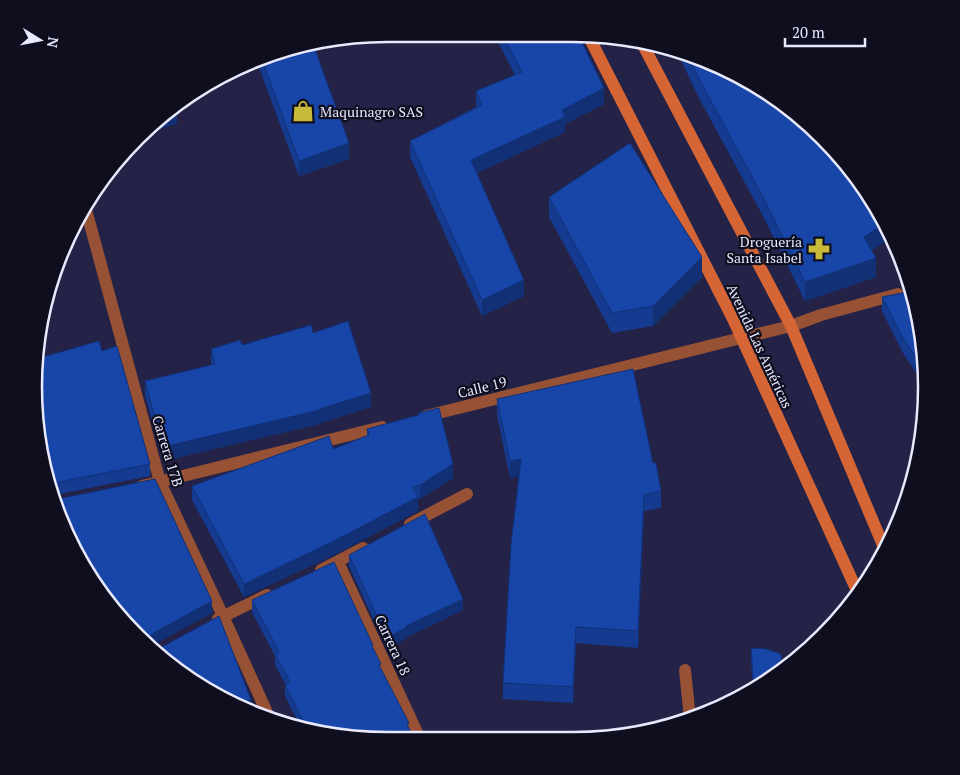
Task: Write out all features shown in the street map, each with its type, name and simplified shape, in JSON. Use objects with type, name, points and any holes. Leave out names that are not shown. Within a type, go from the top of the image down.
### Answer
[{"type":"main road","name":"Avenida Las Américas","points":[[593,43],[733,319],[855,585]]},
{"type":"main road","points":[[645,50],[791,326],[881,541]]},
{"type":"street","name":"Carrera 17B","points":[[88,217],[160,482],[265,710]]},
{"type":"street","name":"Calle 19","points":[[412,420],[791,326],[820,315],[904,293]]},
{"type":"street","points":[[132,488],[392,425]]},
{"type":"street","points":[[398,530],[467,494]]},
{"type":"street","points":[[311,574],[372,544]]},
{"type":"street","name":"Carrera 18","points":[[338,562],[417,732]]},
{"type":"street","points":[[206,626],[276,591]]},
{"type":"street","points":[[684,670],[689,712]]},
{"type":"building","points":[[506,42],[582,42],[604,88],[562,110],[565,117],[471,160],[524,280],[482,300],[410,141],[482,105],[476,91],[522,72]]},
{"type":"building","name":"Maquinagro SAS","points":[[315,50],[349,143],[299,161],[264,66]]},
{"type":"building","points":[[692,64],[725,78],[764,101],[800,128],[832,160],[859,196],[878,228],[864,237],[876,258],[805,282],[764,199]]},
{"type":"building","points":[[630,143],[702,257],[653,306],[612,313],[549,197]]},
{"type":"building","points":[[904,293],[911,320],[916,359],[903,338],[882,297]]},
{"type":"building","points":[[348,321],[371,393],[320,410],[163,447],[145,381],[215,364],[211,349],[240,340],[242,345],[311,325],[313,333]]},
{"type":"building","points":[[99,341],[102,351],[117,346],[150,464],[56,483],[45,433],[42,388],[44,357]]},
{"type":"building","points":[[633,369],[653,463],[656,463],[661,491],[644,495],[638,631],[576,627],[573,687],[503,683],[511,544],[521,459],[510,461],[497,399]]},
{"type":"building","points":[[439,408],[453,464],[420,485],[413,487],[418,497],[334,541],[244,584],[192,486],[329,436],[333,449],[369,435],[367,429]]},
{"type":"building","points":[[155,479],[212,601],[150,636],[128,615],[101,579],[78,540],[61,498]]},
{"type":"building","points":[[425,514],[463,599],[406,626],[387,638],[349,555]]},
{"type":"building","points":[[334,562],[373,645],[381,664],[379,665],[409,723],[407,724],[411,732],[342,730],[304,722],[285,685],[290,682],[275,654],[279,652],[252,600]]},
{"type":"building","points":[[219,616],[251,700],[246,702],[215,686],[177,661],[161,648]]},
{"type":"building","points":[[751,648],[766,649],[781,654],[782,662],[753,681]]},
{"type":"place","name":"Maquinagro SAS","points":[[303,111]]},
{"type":"place","name":"Droguería Santa Isabel","points":[[819,249]]}]
